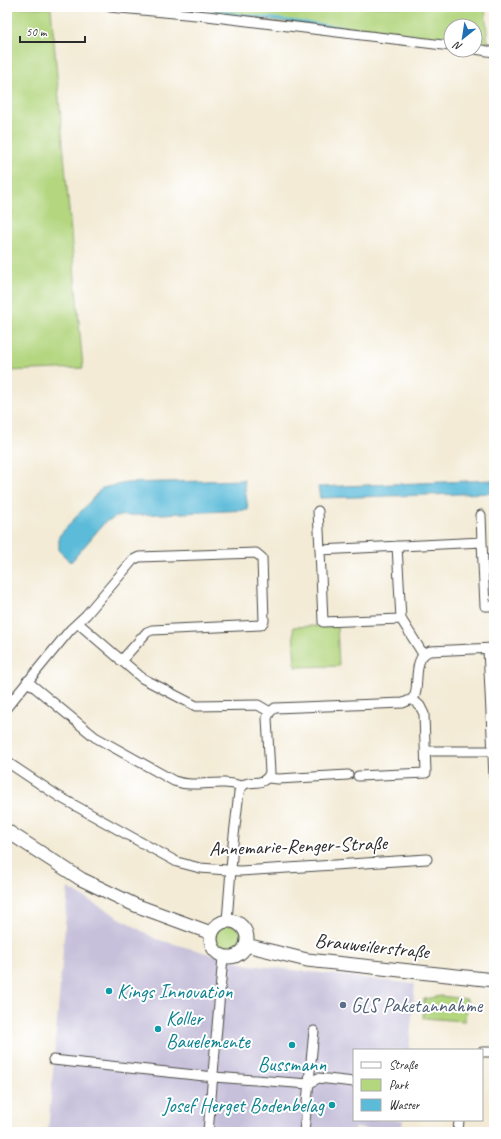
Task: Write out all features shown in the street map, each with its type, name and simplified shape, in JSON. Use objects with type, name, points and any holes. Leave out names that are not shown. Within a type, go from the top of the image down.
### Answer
[{"type":"main road","points":[[7,831],[81,879],[135,905],[211,933]]},
{"type":"main road","points":[[228,921],[241,925],[247,938],[244,950],[235,956],[219,955],[212,948],[211,933],[219,923],[228,921]]},
{"type":"main road","name":"Brauweilerstraße","points":[[246,944],[307,960],[494,980]]},
{"type":"street","points":[[109,7],[212,17],[443,45]]},
{"type":"street","points":[[483,51],[494,52]]},
{"type":"street","points":[[318,511],[323,622],[401,619]]},
{"type":"street","points":[[481,515],[485,606],[494,606]]},
{"type":"street","points":[[320,550],[482,542]]},
{"type":"street","points":[[397,546],[401,619],[423,654]]},
{"type":"street","points":[[7,708],[70,630],[78,623],[133,560],[139,558],[256,553],[262,558],[264,621],[261,625],[152,630],[147,632],[121,661]]},
{"type":"street","points":[[78,623],[142,678],[196,706],[258,705],[270,712]]},
{"type":"street","points":[[28,681],[95,737],[174,781],[187,784],[224,782],[241,786],[244,783],[262,782],[268,778],[270,773],[267,718],[270,712],[275,708],[403,703],[412,699],[416,691],[420,659],[423,654],[430,651],[491,648],[494,777]]},
{"type":"street","points":[[358,776],[426,773],[424,714],[420,706],[412,699]]},
{"type":"street","points":[[426,752],[493,751]]},
{"type":"street","name":"Annemarie-Renger-Straße","points":[[7,762],[83,811],[177,862],[200,868],[230,871],[427,859]]},
{"type":"street","points":[[268,778],[278,779],[348,775]]},
{"type":"street","points":[[228,921],[230,871],[241,786]]},
{"type":"street","points":[[208,1132],[214,1077],[223,956]]},
{"type":"street","points":[[304,1132],[314,1031]]},
{"type":"street","points":[[483,1052],[494,1052]]},
{"type":"street","points":[[53,1060],[214,1077],[309,1084],[318,1078],[353,1082]]},
{"type":"street","points":[[458,1132],[459,1121]]},
{"type":"shaded area","points":[[68,888],[156,939],[250,965],[415,984],[409,1049],[353,1049],[353,1121],[403,1121],[401,1132],[354,1128],[354,1132],[48,1132]]},
{"type":"green space","points":[[7,7],[51,8],[83,368],[7,371]]},
{"type":"green space","points":[[131,7],[203,8],[202,12]]},
{"type":"green space","points":[[213,7],[485,7],[488,44],[487,48],[483,47],[483,18],[443,18],[443,42],[214,13]]},
{"type":"green space","points":[[337,625],[339,666],[295,667],[293,627]]},
{"type":"green space","points":[[229,925],[239,929],[243,939],[239,949],[229,953],[219,949],[215,939],[219,929]]},
{"type":"green space","points":[[441,996],[467,999],[465,1021],[423,1018],[424,999]]},
{"type":"water","points":[[244,480],[248,510],[118,516],[105,522],[71,562],[59,551],[59,536],[102,488],[126,483]]},
{"type":"water","points":[[494,480],[494,493],[320,498],[318,487]]},
{"type":"waterway","points":[[159,7],[203,10]]},
{"type":"waterway","points":[[213,11],[432,39]]},
{"type":"waterway","points":[[438,40],[443,40]]},
{"type":"place","name":"Kings Innovation","points":[[109,991]]},
{"type":"place","name":"GLS Paketannahme","points":[[343,1005]]},
{"type":"place","name":"Koller Bauelemente","points":[[158,1029]]},
{"type":"place","name":"Bussmann","points":[[292,1045]]},
{"type":"place","name":"Josef Herget Bodenbelag","points":[[332,1105]]}]
